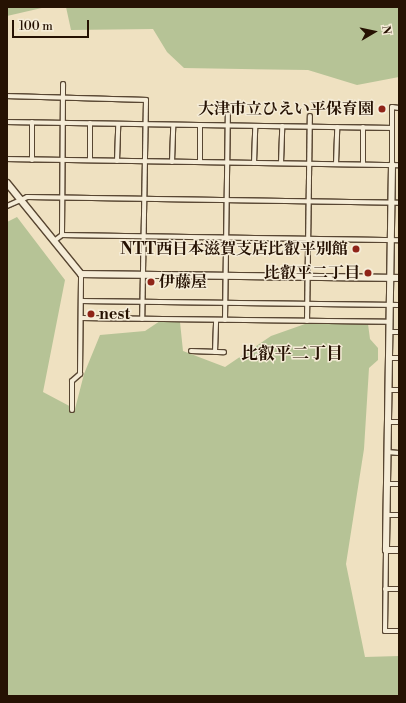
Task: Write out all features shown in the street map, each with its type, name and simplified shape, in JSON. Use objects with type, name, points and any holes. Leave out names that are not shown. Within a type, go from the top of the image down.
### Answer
[{"type":"street","points":[[62,235],[64,84]]},
{"type":"street","points":[[7,96],[143,98],[145,161],[142,319]]},
{"type":"street","points":[[399,108],[392,107],[385,589],[385,631],[399,631]]},
{"type":"street","points":[[225,320],[228,114]]},
{"type":"street","points":[[307,321],[310,116]]},
{"type":"street","points":[[7,122],[392,128]]},
{"type":"street","points":[[32,122],[32,160]]},
{"type":"street","points":[[90,123],[90,160]]},
{"type":"street","points":[[117,161],[118,124]]},
{"type":"street","points":[[172,162],[173,124]]},
{"type":"street","points":[[200,125],[200,162]]},
{"type":"street","points":[[254,163],[255,126]]},
{"type":"street","points":[[281,163],[282,126]]},
{"type":"street","points":[[336,164],[337,127]]},
{"type":"street","points":[[363,127],[363,164]]},
{"type":"street","points":[[7,159],[399,165]]},
{"type":"street","points":[[7,183],[81,274],[80,374],[72,381],[72,410]]},
{"type":"street","points":[[7,206],[20,199],[62,198],[399,203]]},
{"type":"street","points":[[54,241],[62,235],[399,240]]},
{"type":"street","points":[[81,274],[399,278]]},
{"type":"street","points":[[81,302],[399,305]]},
{"type":"street","points":[[80,318],[389,322]]},
{"type":"street","points":[[215,352],[216,320]]},
{"type":"street","points":[[389,332],[399,332]]},
{"type":"street","points":[[191,351],[224,352]]},
{"type":"street","points":[[389,358],[399,358]]},
{"type":"street","points":[[388,390],[399,390]]},
{"type":"street","points":[[388,422],[399,422]]},
{"type":"street","points":[[387,452],[399,453]]},
{"type":"street","points":[[387,484],[399,484]]},
{"type":"street","points":[[387,515],[399,515]]},
{"type":"street","points":[[386,550],[399,550]]},
{"type":"street","points":[[385,589],[399,589]]},
{"type":"green space","points":[[7,7],[46,7],[7,16]]},
{"type":"green space","points":[[66,7],[399,7],[399,77],[357,85],[308,70],[184,68],[167,52],[153,29],[71,30]]},
{"type":"green space","points":[[17,217],[65,280],[43,392],[75,409],[84,374],[100,335],[145,331],[160,321],[180,322],[183,351],[225,367],[271,336],[305,324],[368,324],[370,339],[378,348],[378,360],[369,368],[364,449],[346,564],[365,657],[399,656],[399,696],[7,696],[7,222]]},
{"type":"place","name":"大津市立ひえい平保育園","points":[[382,109]]},
{"type":"place","name":"NTT西日本滋賀支店比叡平別館","points":[[356,249]]},
{"type":"place","name":"比叡平二丁目","points":[[368,273]]},
{"type":"place","name":"伊藤屋","points":[[151,282]]},
{"type":"place","name":"nest","points":[[91,314]]},
{"type":"district","name":"比叡平二丁目","points":[[292,355]]}]
